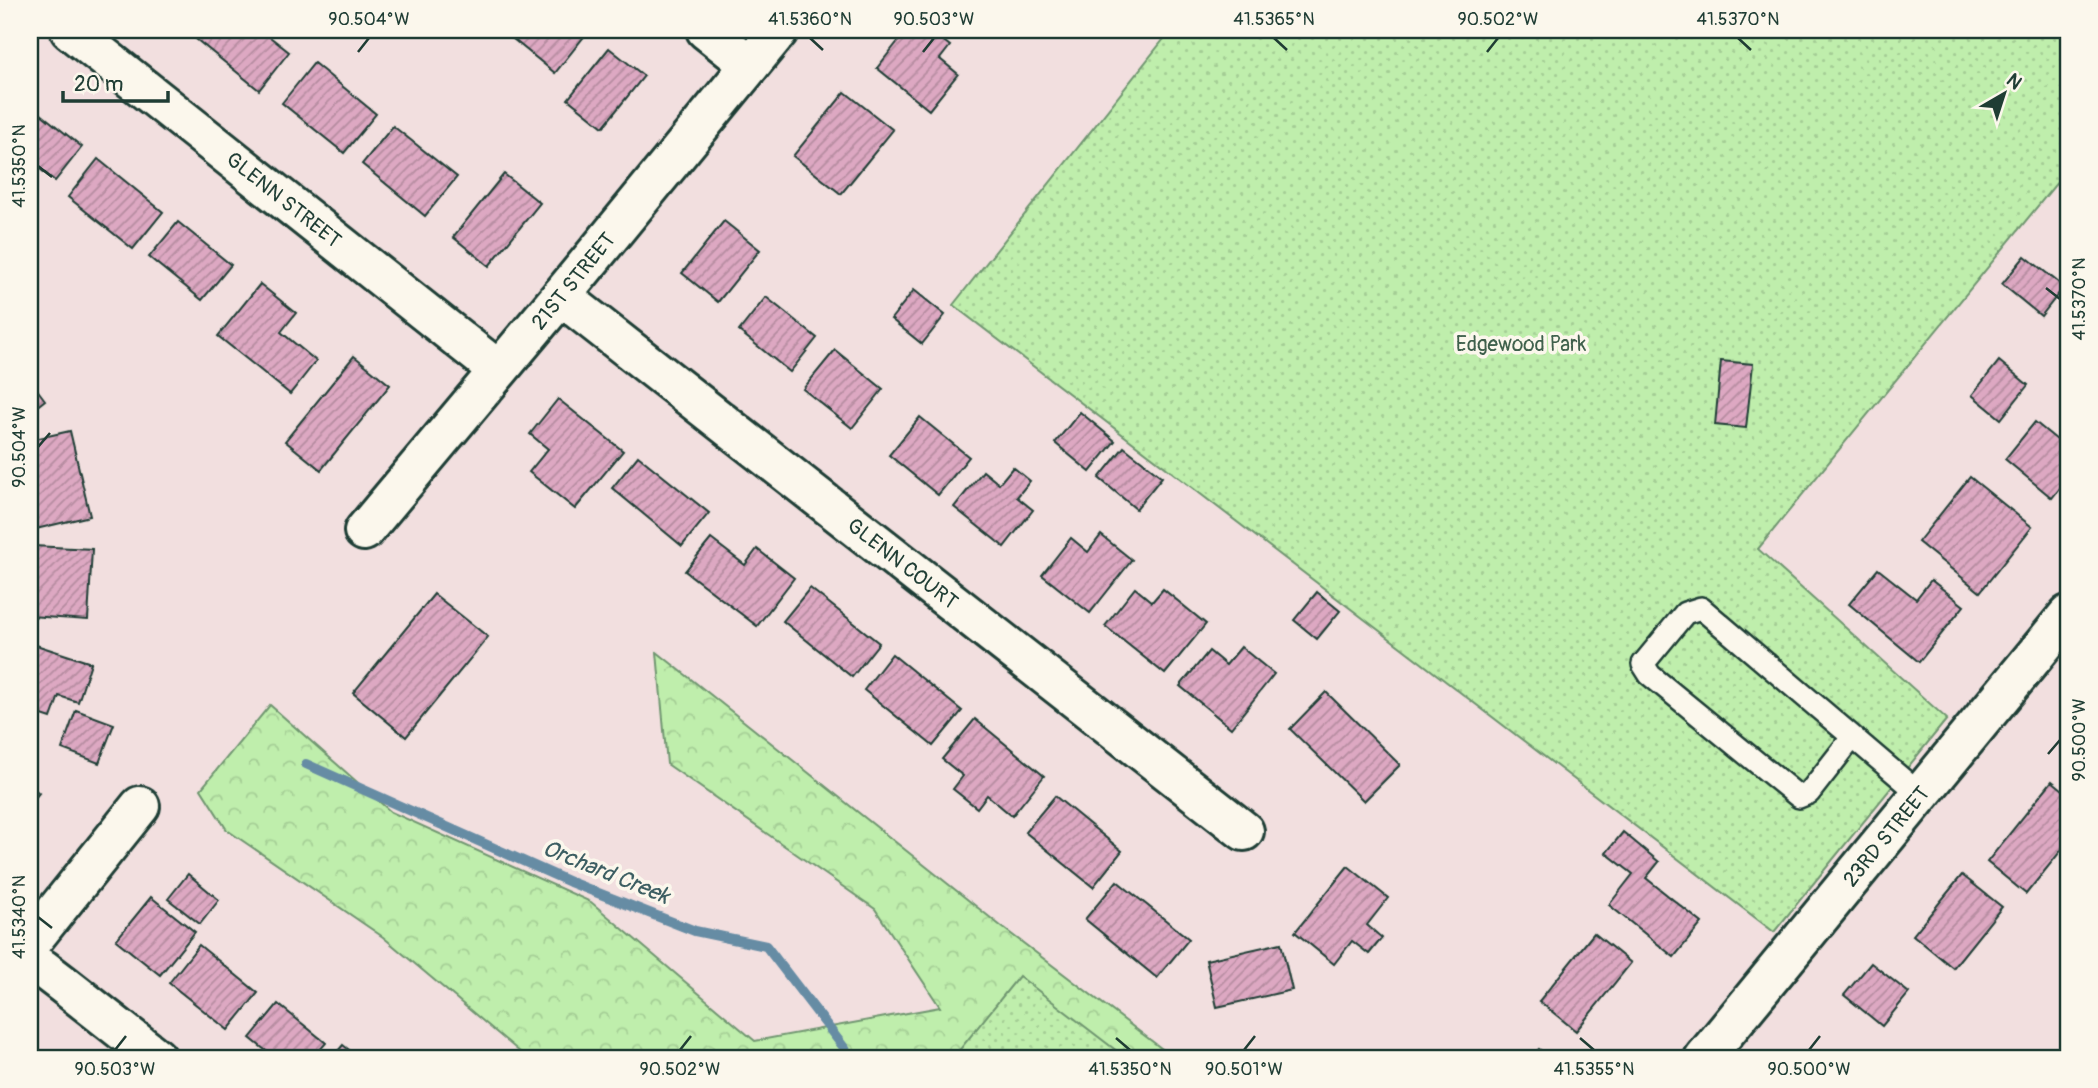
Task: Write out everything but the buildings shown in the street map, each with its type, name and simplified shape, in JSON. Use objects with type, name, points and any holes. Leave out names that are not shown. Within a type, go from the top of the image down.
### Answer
[{"type":"street","name":"GLENN STREET","points":[[70,30],[498,370]]},
{"type":"street","points":[[706,30],[750,65]]},
{"type":"street","name":"21ST STREET","points":[[364,531],[779,30]]},
{"type":"street","name":"GLENN COURT","points":[[561,296],[1244,831]]},
{"type":"street","name":"23RD STREET","points":[[1704,1058],[2068,615]]},
{"type":"street","points":[[30,943],[140,806]]},
{"type":"street","points":[[30,963],[54,976],[157,1058]]},
{"type":"lane","points":[[1852,738],[1809,793],[1799,797],[1650,675],[1643,664],[1685,613],[1701,608],[1921,795]]},
{"type":"green space","name":"Edgewood Park","points":[[1171,30],[2068,30],[2068,169],[1758,549],[1947,719],[1774,932],[953,305]]},
{"type":"green space","points":[[657,652],[1002,927],[1174,1058],[527,1058],[383,937],[227,830],[201,789],[270,705],[391,812],[591,902],[755,1041],[940,1007],[875,909],[667,764]]},
{"type":"green space","points":[[1019,976],[1126,1058],[953,1058]]},
{"type":"waterway","name":"Orchard Creek","points":[[306,764],[570,882],[695,931],[766,946],[852,1058]]}]
